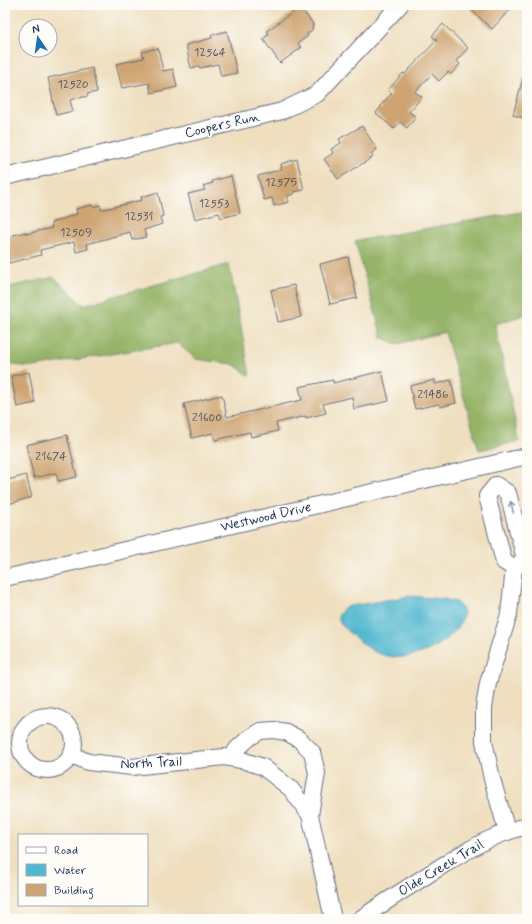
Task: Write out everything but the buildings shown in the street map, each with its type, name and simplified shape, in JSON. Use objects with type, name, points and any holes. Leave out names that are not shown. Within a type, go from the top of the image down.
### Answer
[{"type":"street","name":"Coopers Run","points":[[5,177],[282,111],[317,94],[400,5]]},
{"type":"street","name":"Westwood Drive","points":[[5,578],[527,456]]},
{"type":"street","points":[[491,464],[496,485],[508,493],[525,559],[514,568],[510,614],[488,682],[484,708],[484,741],[492,779],[507,831]]},
{"type":"street","points":[[496,485],[487,496],[504,562],[514,568]]},
{"type":"street","name":"North Trail","points":[[232,758],[237,749],[249,738],[260,732],[274,730],[286,732],[299,739],[312,752],[317,773],[310,815],[333,919]]},
{"type":"street","name":"North Trail","points":[[72,755],[88,762],[132,767],[224,757],[232,758],[263,767],[291,789],[310,815]]},
{"type":"street","name":"Olde Creek Trail","points":[[360,919],[481,842],[507,831],[527,826]]},
{"type":"green space","points":[[527,211],[527,314],[495,324],[519,441],[479,450],[445,332],[397,344],[382,337],[355,241]]},
{"type":"green space","points":[[229,264],[250,376],[233,364],[196,359],[177,343],[33,367],[5,364],[5,288],[54,277],[83,305]]},
{"type":"water","points":[[410,596],[443,599],[456,602],[464,611],[461,621],[455,631],[447,639],[437,646],[416,655],[394,657],[375,652],[344,628],[338,616],[345,607]]}]
